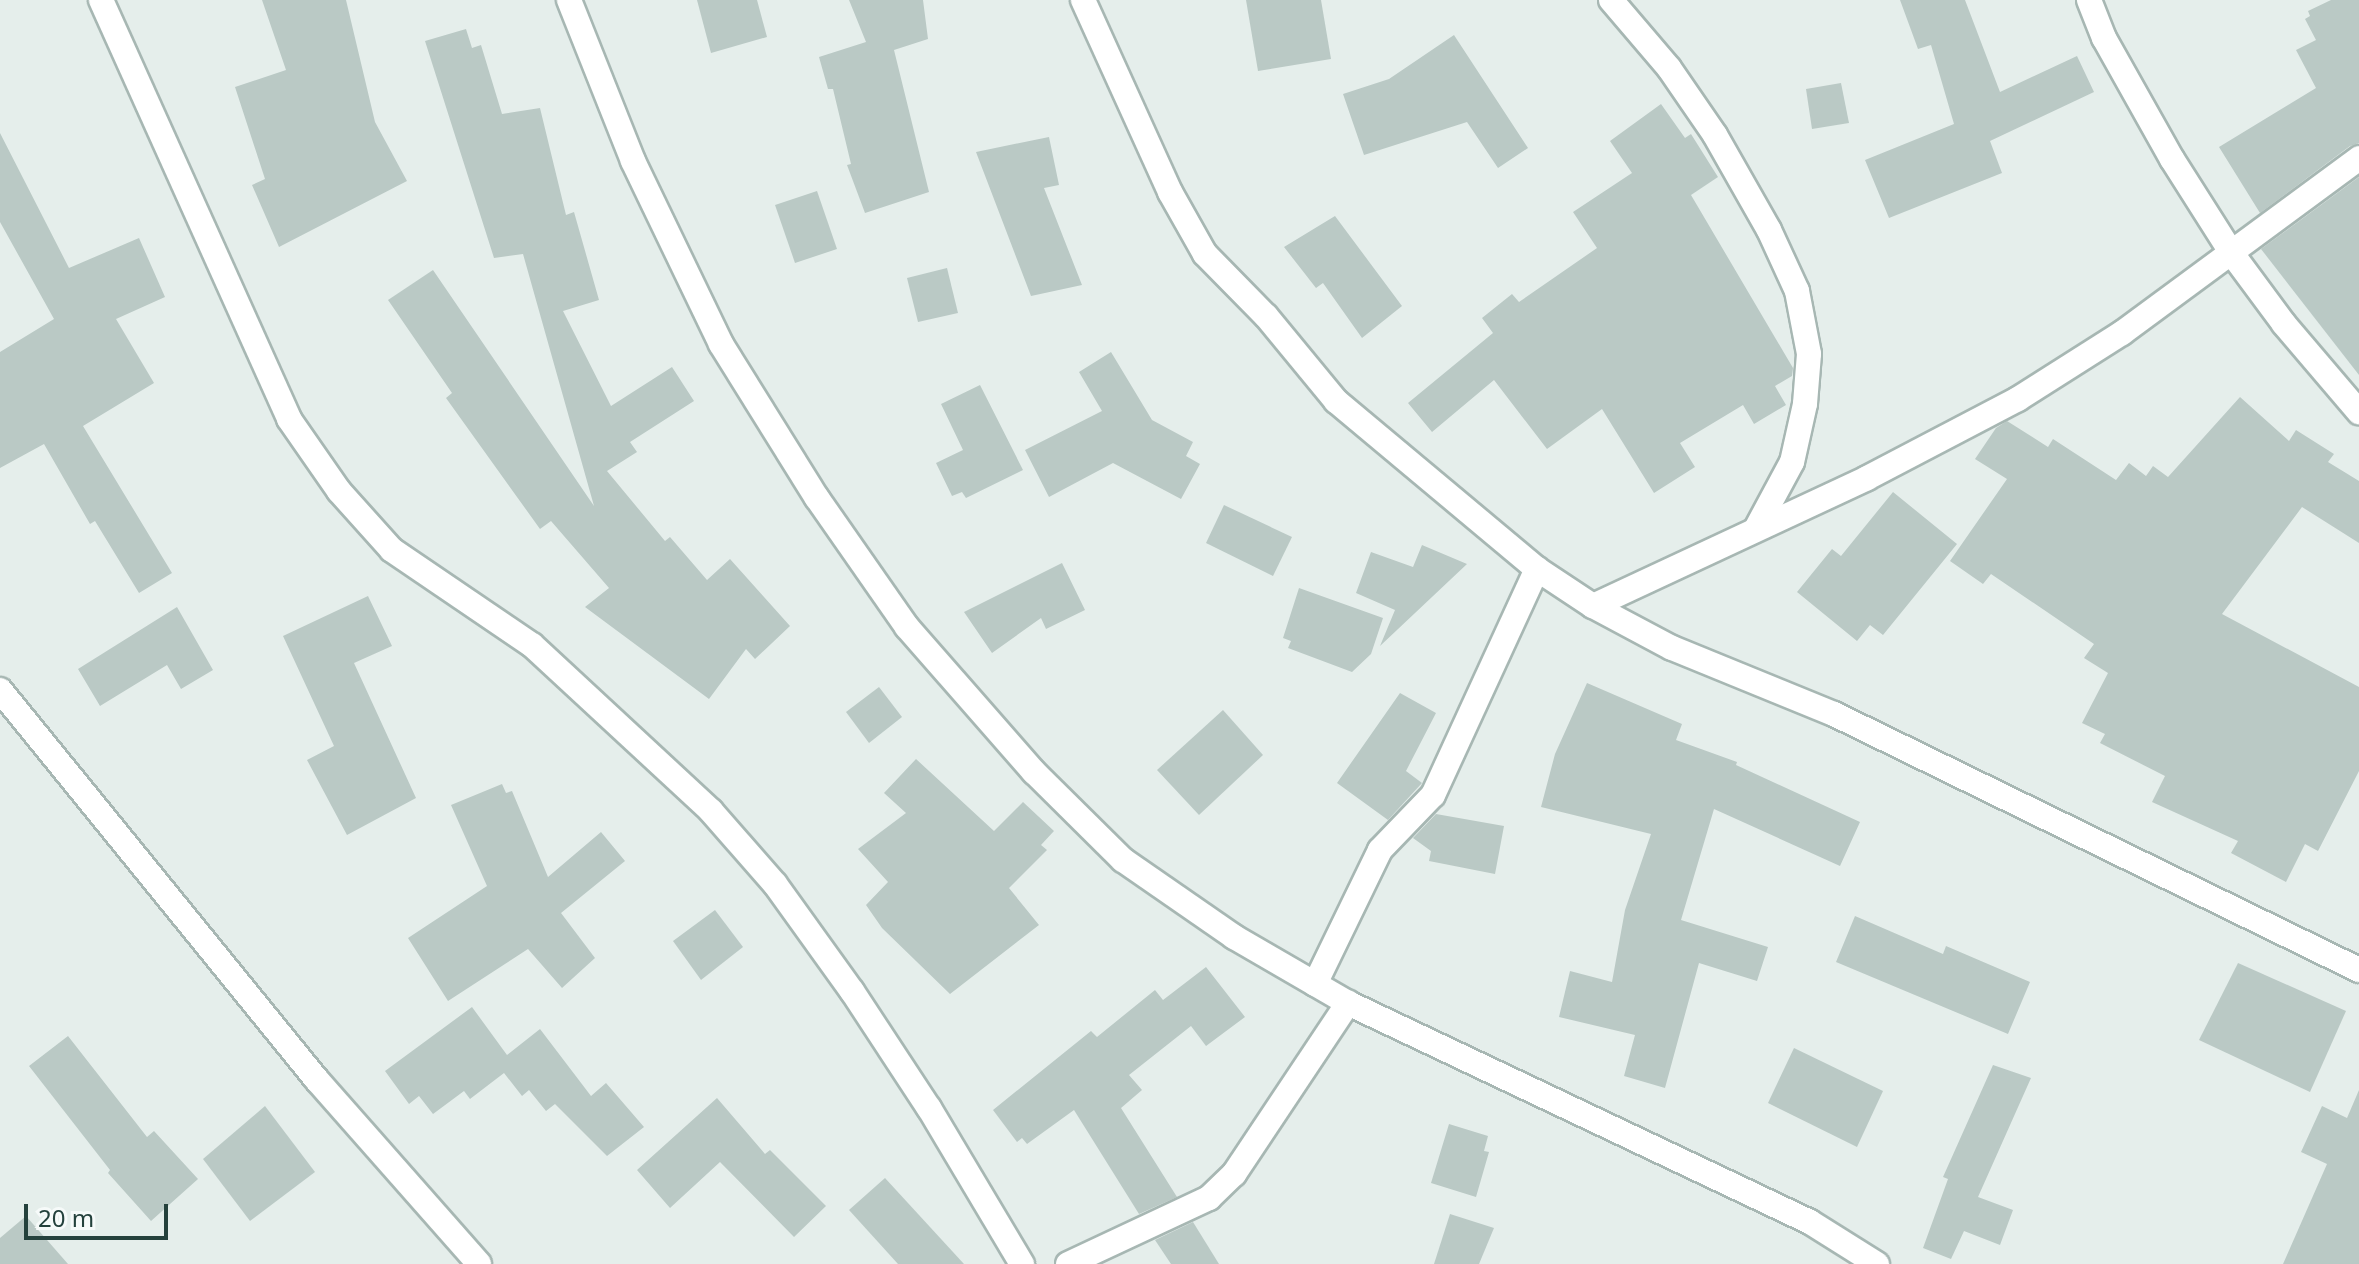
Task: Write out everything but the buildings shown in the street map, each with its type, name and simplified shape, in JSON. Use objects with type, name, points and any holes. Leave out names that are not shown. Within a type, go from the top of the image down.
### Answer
[{"type":"street","points":[[101,0],[289,419],[339,491],[392,550],[532,645],[711,811],[775,884],[852,991],[929,1108],[1022,1264]]},
{"type":"street","points":[[569,0],[633,161],[721,344],[817,498],[907,627],[1034,772],[1123,860],[1234,937],[1348,1003],[1810,1222],[1877,1264]]},
{"type":"street","points":[[1083,0],[1170,192],[1205,254],[1266,316],[1336,401],[1537,569],[1593,606],[1672,648],[1834,714],[2359,970]]},
{"type":"street","points":[[1611,0],[1669,68],[1715,135],[1769,230],[1797,291],[1809,354],[1805,404],[1792,462],[1757,527]]},
{"type":"street","points":[[2089,0],[2104,38],[2172,159],[2233,255],[2284,324],[2359,412]]},
{"type":"street","points":[[1593,606],[1867,478],[2018,399],[2122,333],[2233,255],[2359,158]]},
{"type":"street","points":[[1315,984],[1380,850],[1433,795],[1537,569]]},
{"type":"street","points":[[0,690],[317,1080],[479,1264]]},
{"type":"street","points":[[1068,1264],[1209,1198],[1234,1174],[1348,1003]]}]
